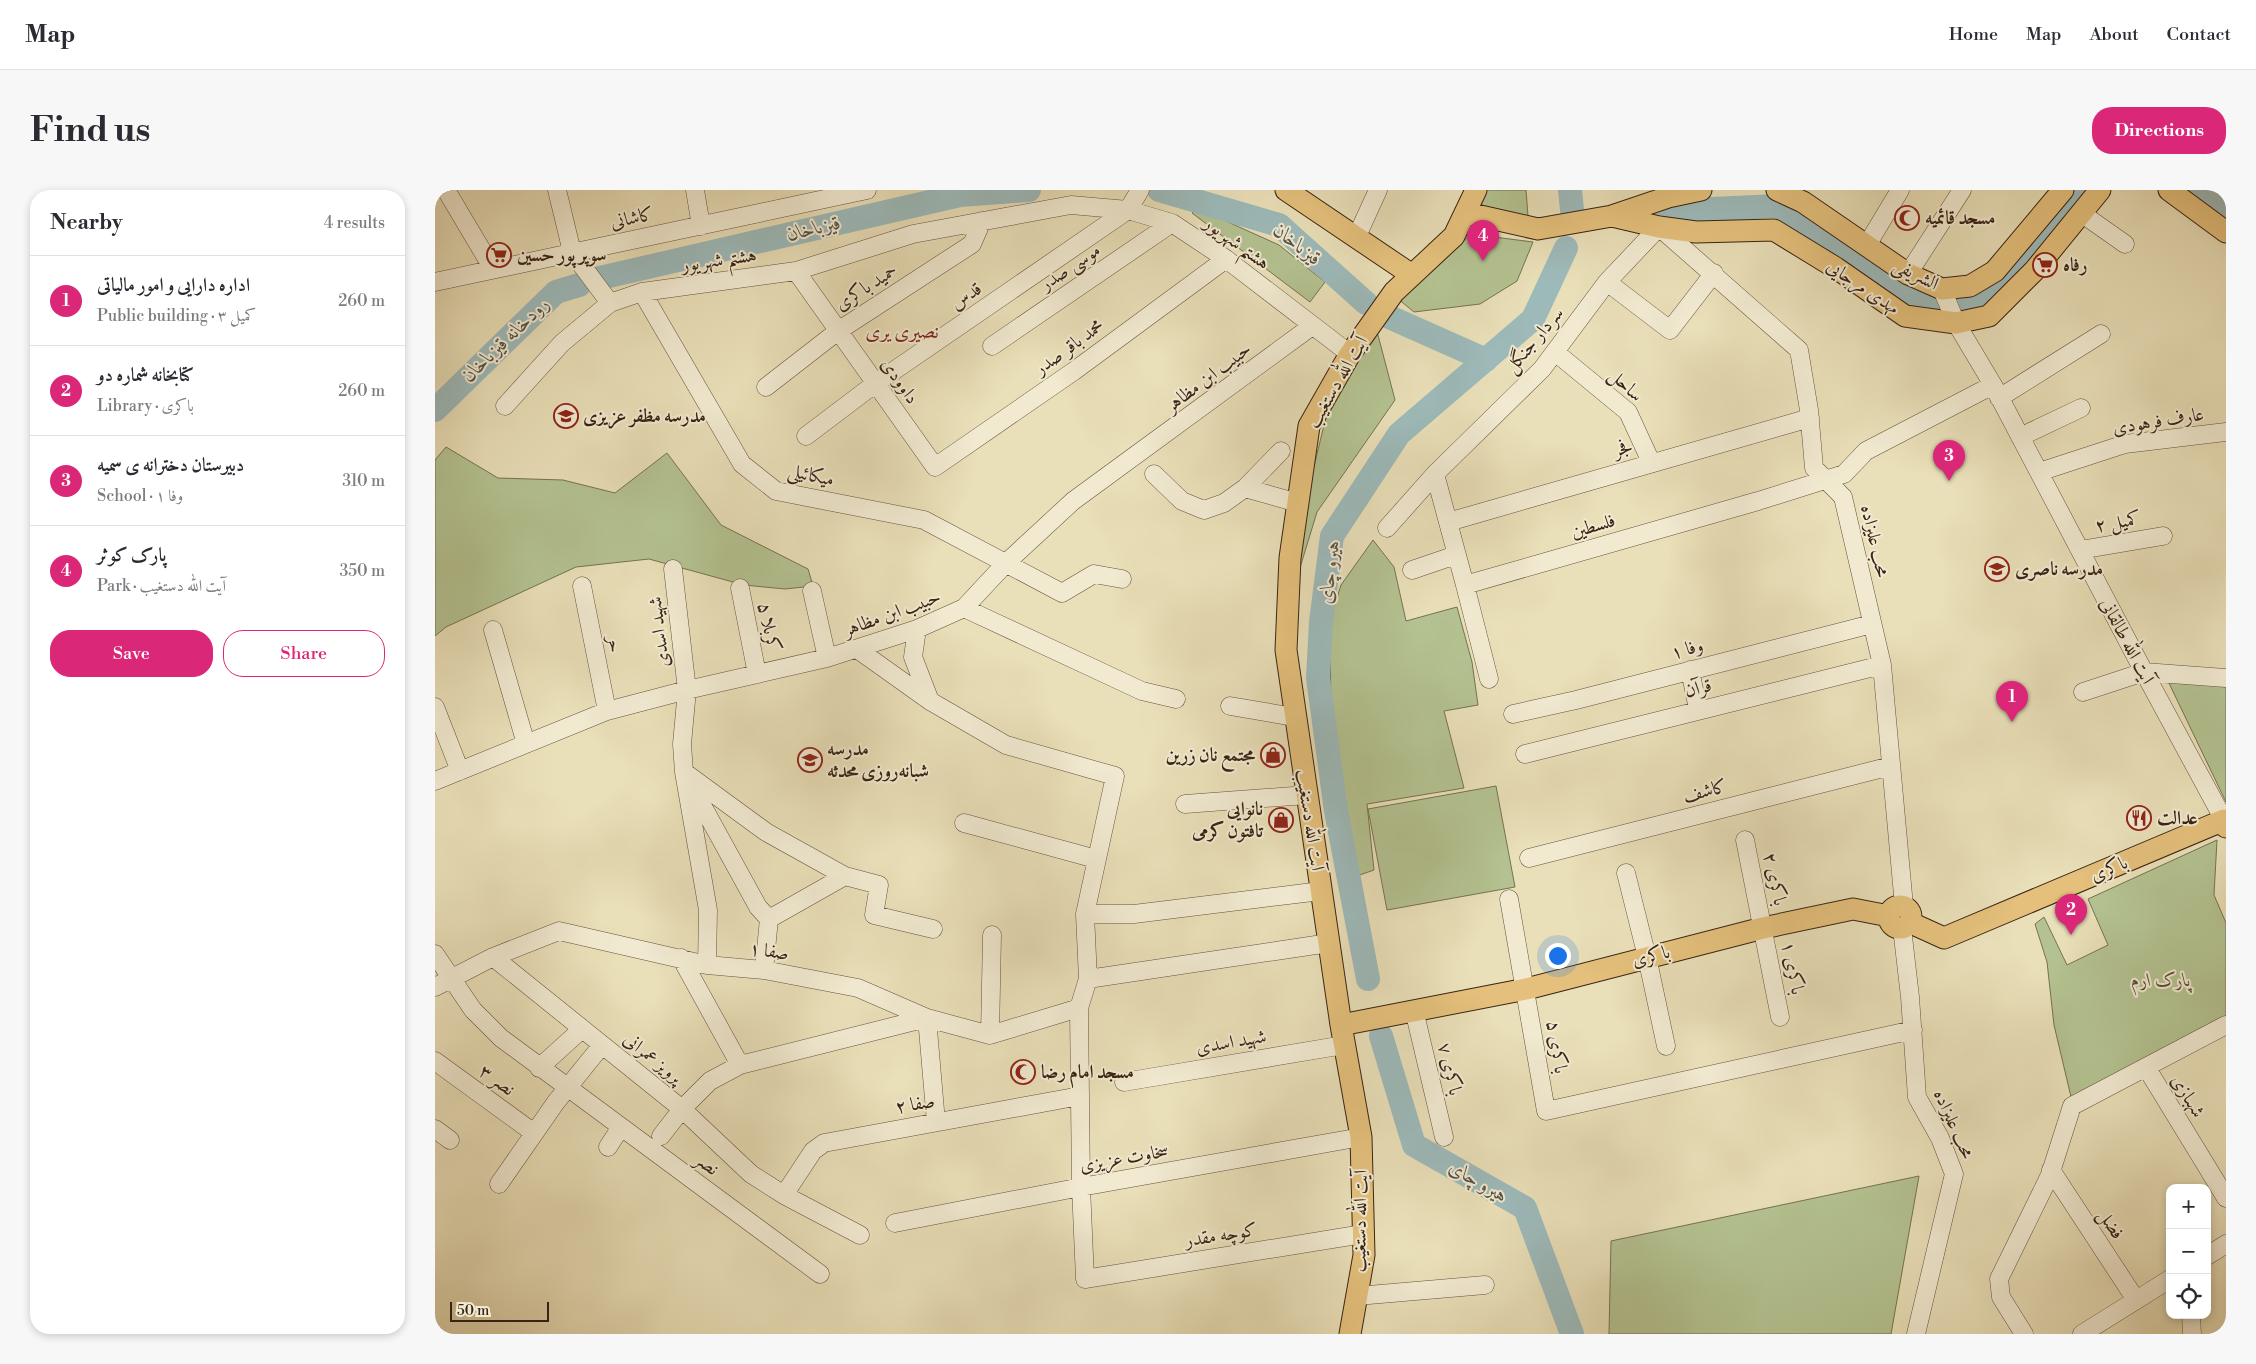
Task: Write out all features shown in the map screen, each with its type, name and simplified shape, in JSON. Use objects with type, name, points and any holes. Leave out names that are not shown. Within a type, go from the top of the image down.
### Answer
[{"type":"main road","points":[[1286,190],[1357,236],[1412,275],[1454,236],[1467,213],[1476,190]]},
{"type":"main road","points":[[1467,213],[1538,229],[1613,216],[1668,197],[1701,190]]},
{"type":"main road","name":"الشریفی","points":[[1777,190],[1803,202],[1908,274],[1942,289],[1970,286],[1995,271],[2063,190]]},
{"type":"main road","name":"مهدی مرجایی","points":[[1613,216],[1659,227],[1696,232],[1774,230],[1836,268],[1905,316],[1957,323],[1989,316],[2034,271],[2100,190]]},
{"type":"main road","points":[[2169,190],[2226,232]]},
{"type":"main road","name":"آیت الله دستغیب","points":[[1350,1334],[1364,1255],[1361,1137],[1343,1035],[1294,717],[1286,650],[1290,558],[1309,426],[1350,354],[1371,323],[1394,292],[1412,275]]},
{"type":"main road","name":"باکری","points":[[1343,1035],[1414,1010],[1526,989],[1763,928],[1853,909],[1901,918],[1944,938],[2225,824]]},
{"type":"street","points":[[446,190],[493,269]]},
{"type":"street","points":[[557,190],[572,252],[611,303]]},
{"type":"street","points":[[695,190],[701,226]]},
{"type":"street","name":"کاشانی","points":[[435,282],[701,226],[797,197],[867,190]]},
{"type":"street","points":[[1128,210],[1140,190]]},
{"type":"street","points":[[1357,236],[1378,190]]},
{"type":"street","points":[[1867,245],[1900,190]]},
{"type":"street","points":[[1908,274],[1962,190]]},
{"type":"street","name":"هشتم شهریور","points":[[505,406],[562,343],[611,303],[642,292],[796,271],[913,234],[1071,205],[1128,210],[1172,223],[1226,259],[1350,354]]},
{"type":"street","name":"قدس","points":[[806,436],[876,383],[1128,210]]},
{"type":"street","points":[[2081,213],[2125,244]]},
{"type":"street","name":"حمید باکری","points":[[766,387],[838,331],[972,244],[982,220]]},
{"type":"street","name":"موسی صدر","points":[[992,346],[1172,223]]},
{"type":"street","name":"محب علیزاده","points":[[1659,227],[1714,273],[1799,350],[1810,418],[1815,468],[1843,498],[1881,665],[1891,766],[1901,918],[1913,1030],[1917,1097],[1940,1138],[1954,1174],[1916,1334]]},
{"type":"street","name":"سردار جنگل","points":[[1387,528],[1435,474],[1542,369],[1607,282],[1659,227]]},
{"type":"street","name":"محمد باقر صدر","points":[[935,467],[1074,371],[1226,259]]},
{"type":"street","name":"داوودی","points":[[796,271],[935,467]]},
{"type":"street","points":[[1607,282],[1670,330],[1714,273]]},
{"type":"street","name":"آیت الله طالقانی","points":[[1942,289],[1957,323],[1996,391],[2225,824]]},
{"type":"street","name":"میکائیلی","points":[[642,292],[742,464],[777,491],[924,520],[1062,593],[1094,574],[1122,579]]},
{"type":"street","name":"حبیب ابن مظاهر","points":[[435,780],[607,710],[827,658],[917,629],[964,608],[1006,563],[1073,501],[1312,326]]},
{"type":"street","points":[[1996,391],[2101,334]]},
{"type":"street","name":"ساحل","points":[[1555,352],[1628,412],[1651,462]]},
{"type":"street","name":"فلسطین","points":[[1465,585],[1758,502],[1844,474],[1866,451],[1996,391]]},
{"type":"street","points":[[2020,437],[2081,408]]},
{"type":"street","name":"فجر","points":[[1448,522],[1651,462],[1810,418]]},
{"type":"street","name":"عارف فرهودی","points":[[2039,472],[2125,444],[2226,432]]},
{"type":"street","points":[[1153,474],[1183,501],[1204,510],[1224,502],[1245,488],[1281,451]]},
{"type":"street","points":[[1435,474],[1489,679]]},
{"type":"street","points":[[1245,488],[1298,503]]},
{"type":"street","name":"کمیل ۲","points":[[2080,550],[2163,536]]},
{"type":"street","points":[[1412,570],[1457,555]]},
{"type":"street","name":"شهید اسدی","points":[[673,569],[687,690],[682,744],[684,772],[708,910],[707,964]]},
{"type":"street","name":"حر","points":[[582,586],[607,710]]},
{"type":"street","name":"کربلا ۵","points":[[740,588],[757,674]]},
{"type":"street","points":[[812,591],[827,658]]},
{"type":"street","points":[[964,608],[1134,688],[1155,696],[1176,699]]},
{"type":"street","name":"وفا ۱","points":[[1513,714],[1576,700],[1872,624]]},
{"type":"street","points":[[917,629],[913,657],[930,701]]},
{"type":"street","points":[[493,630],[526,744]]},
{"type":"street","points":[[857,648],[930,701],[1006,745],[1115,776],[1085,914],[1089,980],[1079,1008],[1081,1187]]},
{"type":"street","name":"قرآن","points":[[1525,754],[1698,709],[1881,665]]},
{"type":"street","points":[[1690,670],[1698,709]]},
{"type":"street","points":[[2083,692],[2144,672],[2226,678]]},
{"type":"street","points":[[1230,706],[1294,717]]},
{"type":"street","points":[[435,707],[460,771]]},
{"type":"street","name":"کاشف","points":[[1529,858],[1891,766]]},
{"type":"street","points":[[684,772],[766,832],[845,876],[879,885],[874,915],[933,929]]},
{"type":"street","points":[[684,772],[758,907],[769,919],[764,970]]},
{"type":"street","points":[[1185,804],[1307,795]]},
{"type":"street","points":[[964,823],[1096,859]]},
{"type":"street","name":"باکری ۲","points":[[1745,840],[1763,928]]},
{"type":"street","points":[[1626,873],[1666,1046]]},
{"type":"street","points":[[769,919],[845,876]]},
{"type":"street","points":[[1085,914],[1134,914],[1321,890]]},
{"type":"street","name":"باکری ۵","points":[[1509,899],[1546,1111],[1913,1030]]},
{"type":"street","name":"باکری ۱","points":[[1763,928],[1780,1017]]},
{"type":"street","name":"صفا ۱","points":[[435,987],[451,977],[493,957],[559,931],[707,964],[764,970],[858,988],[927,1018],[990,1035]]},
{"type":"street","points":[[992,935],[990,1035],[1079,1008]]},
{"type":"street","points":[[1089,980],[1329,943]]},
{"type":"street","name":"نصر","points":[[435,954],[473,1010],[501,1038],[567,1089],[820,1274]]},
{"type":"street","name":"پرویز عمرانی","points":[[493,957],[682,1109],[751,1174],[784,1195],[860,1234]]},
{"type":"street","points":[[681,958],[740,1065]]},
{"type":"street","name":"باکری ۷","points":[[1414,1010],[1444,1137]]},
{"type":"street","points":[[661,1136],[682,1109],[710,1081],[740,1065],[927,1018],[936,1122]]},
{"type":"street","points":[[2023,1334],[2001,1297],[1999,1279],[2051,1170],[2072,1106],[2226,1025]]},
{"type":"street","points":[[539,1068],[582,1029]]},
{"type":"street","name":"شهید اسدی","points":[[1124,1082],[1343,1035]]},
{"type":"street","points":[[499,1184],[534,1133],[602,1045]]},
{"type":"street","name":"نصر ۳","points":[[435,1061],[534,1133]]},
{"type":"street","name":"شهبازی","points":[[2146,1068],[2226,1198]]},
{"type":"street","name":"صفا ۲","points":[[784,1195],[818,1146],[887,1130],[1080,1096]]},
{"type":"street","points":[[608,1147],[621,1127]]},
{"type":"street","points":[[435,1129],[450,1140]]},
{"type":"street","name":"سخاوت عزیزی","points":[[895,1224],[1081,1187],[1361,1137]]},
{"type":"street","name":"فضل","points":[[2051,1170],[2136,1300]]},
{"type":"street","name":"کوچه مقدر","points":[[1081,1187],[1085,1279],[1363,1234]]},
{"type":"street","points":[[2211,1253],[2226,1244]]},
{"type":"street","points":[[2082,1334],[2166,1281]]},
{"type":"street","points":[[1357,1296],[1485,1285]]},
{"type":"street","points":[[2191,1319],[2192,1334]]},
{"type":"green space","points":[[1484,190],[1526,190],[1528,216],[1478,208]]},
{"type":"green space","points":[[1197,208],[1279,245],[1325,282],[1310,302],[1192,213]]},
{"type":"green space","points":[[1471,234],[1533,242],[1517,281],[1480,304],[1414,312],[1397,298],[1412,288]]},
{"type":"green space","points":[[1374,320],[1395,400],[1317,512],[1299,571],[1306,499],[1326,417]]},
{"type":"green space","points":[[446,447],[498,478],[563,480],[615,493],[667,453],[721,525],[808,569],[813,586],[785,589],[744,585],[649,559],[576,567],[446,627],[435,636],[435,460]]},
{"type":"green space","points":[[1373,540],[1394,567],[1406,621],[1457,607],[1472,662],[1478,705],[1444,711],[1464,788],[1367,804],[1374,870],[1354,877],[1331,720],[1330,620],[1341,585]]},
{"type":"green space","points":[[2167,679],[2226,686],[2226,802]]},
{"type":"green space","points":[[1496,786],[1515,887],[1387,910],[1368,809]]},
{"type":"green space","name":"پارک ارم","points":[[2217,840],[2214,895],[2226,923],[2226,1021],[2072,1101],[2054,1025],[2047,962],[2035,924],[2044,917],[2067,965],[2108,945],[2088,899]]},
{"type":"green space","points":[[1919,1176],[1891,1334],[1609,1334],[1611,1241]]},
{"type":"waterway","name":"قیزباخان","points":[[600,278],[960,195],[1029,190]]},
{"type":"waterway","name":"قیزباخان","points":[[1159,190],[1279,225],[1366,303]]},
{"type":"waterway","name":"هیرو چای","points":[[1570,190],[1572,210]]},
{"type":"waterway","points":[[1964,307],[2048,242],[2083,190]]},
{"type":"waterway","points":[[2195,190],[2221,210]]},
{"type":"waterway","points":[[1665,211],[1779,206],[1892,286],[1936,303]]},
{"type":"waterway","name":"هیرو چای","points":[[1368,979],[1336,811],[1318,678],[1321,622],[1332,536],[1399,434],[1533,319],[1566,248]]},
{"type":"waterway","name":"رودخانه قیزباخان","points":[[435,410],[556,292],[579,285]]},
{"type":"waterway","points":[[1378,312],[1486,360]]},
{"type":"waterway","name":"هیرو چای","points":[[1381,1036],[1414,1145],[1525,1208],[1572,1334]]},
{"type":"place","name":"مسجد قائمیه","points":[[1907,218]]},
{"type":"place","name":"سوپر پور حسین","points":[[499,255]]},
{"type":"place","name":"پارک کوثر","points":[[1483,261]]},
{"type":"place","name":"رفاه","points":[[2045,265]]},
{"type":"place","name":"مدرسه مظفر عزیزی","points":[[566,416]]},
{"type":"place","name":"دبیرستان دخترانه ی سمیه","points":[[1949,481]]},
{"type":"place","name":"مدرسه ناصری","points":[[1997,569]]},
{"type":"place","name":"اداره دارایی و امور مالیاتی","points":[[2012,722]]},
{"type":"place","name":"مجتمع نان زرین","points":[[1273,755]]},
{"type":"place","name":"مدرسه شبانه‌روزی محدثه","points":[[810,760]]},
{"type":"place","name":"عدالت","points":[[2139,818]]},
{"type":"place","name":"نانوایی تافتون کرمی","points":[[1281,820]]},
{"type":"place","name":"کتابخانه شماره دو","points":[[2071,935]]},
{"type":"place","name":"مسجد امام رضا","points":[[1023,1072]]},
{"type":"district","name":"نصیری یری","points":[[902,332]]}]
